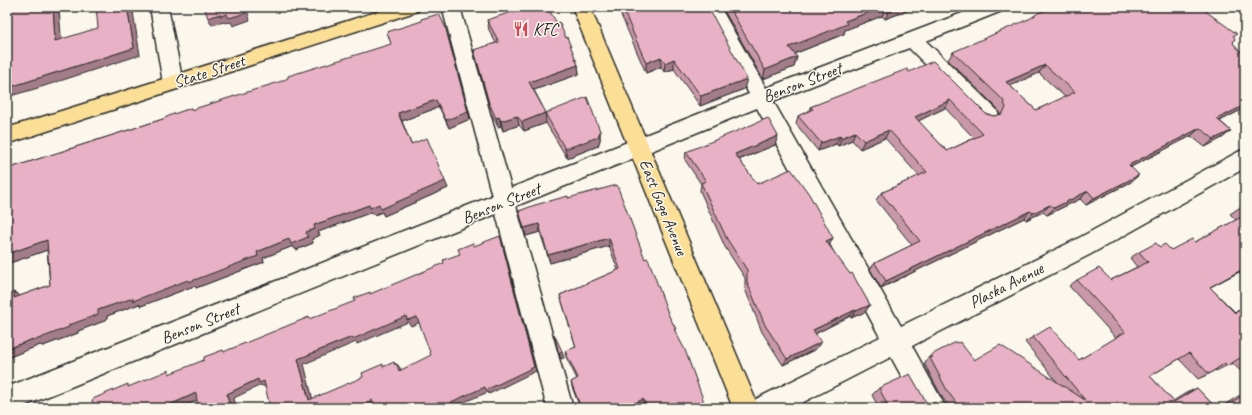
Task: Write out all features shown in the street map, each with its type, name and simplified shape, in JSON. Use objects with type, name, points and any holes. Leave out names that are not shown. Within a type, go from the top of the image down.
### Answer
[{"type":"main road","name":"State Street","points":[[7,136],[412,7]]},
{"type":"main road","name":"East Gage Avenue","points":[[581,7],[746,408]]},
{"type":"street","points":[[159,7],[173,83]]},
{"type":"street","points":[[451,7],[560,408]]},
{"type":"street","points":[[711,7],[933,408]]},
{"type":"street","name":"Benson Street","points":[[7,400],[761,98],[996,7]]},
{"type":"street","points":[[913,40],[988,115]]},
{"type":"street","name":"Plaska Avenue","points":[[765,408],[896,340],[1083,247],[1245,158]]},
{"type":"building","points":[[7,7],[53,7],[55,41],[98,28],[96,7],[127,7],[134,48],[7,88]]},
{"type":"building","points":[[204,7],[244,7],[246,13],[229,18],[227,14],[220,16],[220,14],[208,18]]},
{"type":"building","points":[[527,7],[547,7],[557,23],[559,22],[566,38],[567,37],[578,65],[529,82],[546,113],[587,97],[600,131],[598,137],[565,149],[545,113],[522,122],[517,116],[501,121],[499,117],[496,118],[489,103],[474,50],[499,42],[487,20]]},
{"type":"building","points":[[622,7],[708,7],[747,79],[701,96],[674,59],[665,63],[661,57],[646,63]]},
{"type":"building","points":[[729,7],[883,7],[845,21],[847,24],[789,47],[797,57],[765,70]]},
{"type":"building","points":[[1053,7],[1200,7],[1237,34],[1233,36],[1235,38],[1233,43],[1245,54],[1245,105],[1217,119],[1231,131],[1214,139],[1200,128],[1129,165],[1139,175],[1094,198],[1088,191],[1054,208],[1050,205],[1033,213],[1030,211],[886,281],[875,263],[920,241],[881,193],[927,172],[889,130],[864,141],[855,132],[841,138],[840,136],[821,143],[798,116],[813,109],[810,107],[907,69],[909,72],[933,61],[986,114],[994,116],[1002,114],[1006,108],[1003,100],[953,52],[1031,18],[1038,13]],"holes":[[[1045,65],[1075,92],[1036,110],[1006,82]],[[950,100],[983,134],[947,151],[915,117]]]},
{"type":"building","points":[[439,14],[445,26],[468,112],[446,120],[436,100],[398,113],[411,144],[427,138],[445,181],[381,209],[379,204],[370,208],[369,205],[314,225],[315,229],[306,232],[308,237],[291,244],[289,239],[257,252],[258,256],[133,301],[133,298],[98,310],[98,314],[69,325],[69,327],[7,349],[7,295],[14,292],[14,298],[50,285],[47,240],[7,254],[7,169],[163,119],[191,108],[191,110],[282,81],[288,78],[288,76],[391,44],[387,32]]},
{"type":"building","points":[[768,118],[778,136],[735,154],[757,184],[791,169],[809,194],[833,238],[826,241],[850,274],[852,273],[870,305],[856,311],[855,310],[813,330],[821,342],[787,359],[765,325],[747,282],[747,270],[727,239],[701,183],[706,181],[686,152]]},
{"type":"building","points":[[617,185],[645,259],[648,258],[669,316],[676,329],[674,329],[685,350],[703,399],[703,406],[698,408],[648,408],[643,399],[625,408],[581,408],[571,382],[578,378],[565,351],[576,347],[560,295],[620,269],[609,238],[548,255],[539,224],[524,228],[519,211],[568,196],[568,198]]},
{"type":"building","points":[[1245,204],[1245,211],[1240,207]]},
{"type":"building","points":[[1245,215],[1245,268],[1210,287],[1235,313],[1245,307],[1245,359],[1243,356],[1227,366],[1225,363],[1209,374],[1189,353],[1150,376],[1174,402],[1197,388],[1216,408],[960,408],[948,392],[930,358],[933,357],[931,355],[956,342],[960,342],[974,360],[1000,345],[1085,400],[1033,337],[1050,327],[1079,360],[1125,332],[1077,280],[1099,268],[1111,280],[1148,262],[1139,252],[1156,243],[1160,247],[1165,244],[1171,250],[1192,239],[1195,242]]},
{"type":"building","points":[[500,236],[534,367],[486,390],[485,387],[451,402],[453,406],[448,408],[374,408],[372,400],[355,408],[270,408],[264,381],[259,383],[258,379],[227,394],[230,408],[198,408],[196,393],[165,408],[89,408],[93,406],[92,400],[95,398],[128,384],[128,387],[169,370],[169,374],[204,360],[204,357],[223,350],[224,352],[309,317],[309,319],[355,301],[354,298],[370,292],[370,294],[444,263],[443,260],[460,254],[458,249],[473,243],[474,246]],"holes":[[[406,316],[407,320],[417,317],[431,355],[399,371],[397,364],[395,365],[394,362],[383,367],[383,364],[362,373],[363,377],[309,400],[298,359],[352,337],[353,339]]]},
{"type":"building","points":[[554,334],[562,351],[559,353]]},
{"type":"building","points":[[910,374],[926,402],[936,403],[939,408],[889,408],[879,388]]},
{"type":"building","points":[[1245,394],[1245,408],[1223,408]]},
{"type":"building","points":[[529,404],[531,408],[521,408]]},
{"type":"place","name":"KFC","points":[[521,29]]}]
